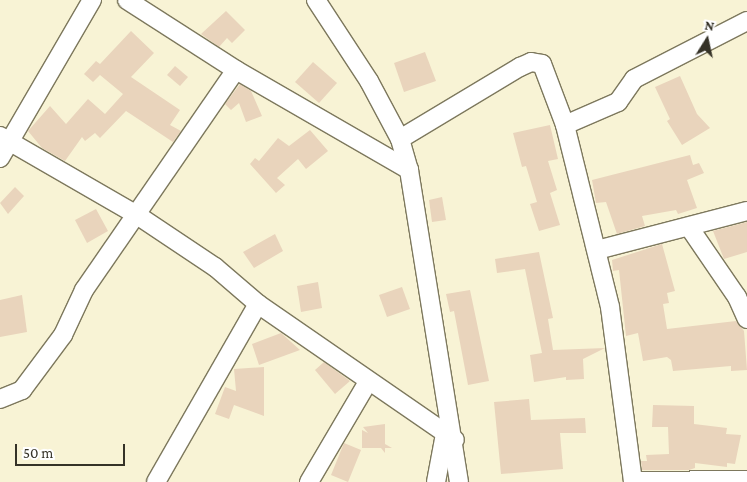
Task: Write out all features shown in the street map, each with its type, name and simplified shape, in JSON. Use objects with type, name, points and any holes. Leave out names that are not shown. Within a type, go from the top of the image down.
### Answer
[{"type":"street","points":[[0,158],[4,139],[92,0]]},
{"type":"street","points":[[127,0],[236,70],[409,170]]},
{"type":"street","points":[[316,0],[369,81],[400,139],[409,170],[450,437],[459,482]]},
{"type":"street","points":[[564,126],[618,102],[634,79],[747,21]]},
{"type":"street","points":[[400,139],[531,62],[542,64],[564,126],[610,307],[633,481],[747,480]]},
{"type":"street","points":[[0,399],[22,390],[63,335],[84,290],[236,70]]},
{"type":"street","points":[[4,139],[137,215],[215,267],[258,304],[450,437]]},
{"type":"street","points":[[597,250],[747,211]]},
{"type":"street","points":[[689,227],[737,297],[747,319]]},
{"type":"street","points":[[156,482],[258,304]]},
{"type":"street","points":[[309,482],[368,382]]},
{"type":"street","points":[[436,482],[450,437]]},
{"type":"building","points":[[226,11],[245,30],[232,43],[227,38],[219,47],[201,34]]},
{"type":"building","points":[[131,31],[154,53],[131,77],[180,110],[170,125],[181,131],[173,142],[126,111],[100,138],[95,133],[85,141],[82,137],[65,161],[42,148],[28,131],[50,106],[66,124],[88,99],[105,114],[123,94],[100,75],[93,82],[84,74],[96,61],[100,64]]},
{"type":"building","points":[[425,52],[436,81],[404,92],[394,63]]},
{"type":"building","points":[[313,62],[337,83],[319,103],[295,82]]},
{"type":"building","points":[[175,66],[188,77],[180,86],[167,75]]},
{"type":"building","points":[[680,76],[697,114],[710,128],[682,145],[667,121],[670,119],[655,87]]},
{"type":"building","points":[[240,84],[251,91],[262,116],[246,122],[239,103],[231,110],[225,104]]},
{"type":"building","points":[[550,125],[558,159],[548,161],[557,190],[550,193],[560,225],[539,231],[530,204],[537,202],[526,166],[522,167],[513,133]]},
{"type":"building","points":[[310,130],[328,151],[306,169],[298,159],[277,178],[285,185],[276,193],[250,164],[255,158],[259,161],[278,138],[289,146]]},
{"type":"building","points":[[690,155],[693,165],[699,163],[704,173],[687,180],[697,208],[678,214],[676,210],[642,216],[645,226],[617,234],[606,202],[596,203],[592,180]]},
{"type":"building","points":[[15,187],[24,196],[8,214],[0,203]]},
{"type":"building","points":[[442,197],[446,220],[432,222],[429,200]]},
{"type":"building","points":[[96,209],[108,231],[87,243],[75,220]]},
{"type":"building","points":[[747,222],[747,252],[724,259],[713,231]]},
{"type":"building","points":[[275,234],[283,251],[254,268],[243,252]]},
{"type":"building","points":[[662,244],[675,291],[667,293],[669,303],[663,304],[667,329],[736,321],[744,331],[747,370],[731,371],[731,366],[673,371],[671,360],[667,357],[643,361],[638,333],[626,336],[619,270],[613,271],[612,260]]},
{"type":"building","points":[[539,252],[553,318],[548,319],[553,350],[605,348],[583,359],[584,379],[566,380],[566,377],[534,382],[530,355],[542,353],[525,269],[497,273],[495,259]]},
{"type":"building","points":[[318,282],[322,308],[301,312],[297,286]]},
{"type":"building","points":[[402,287],[410,309],[387,317],[379,295]]},
{"type":"building","points":[[470,290],[489,381],[468,385],[454,311],[450,312],[446,294]]},
{"type":"building","points":[[22,295],[27,332],[0,337],[0,300]]},
{"type":"building","points":[[281,333],[300,350],[259,365],[252,344]]},
{"type":"building","points":[[324,362],[350,381],[335,394],[315,370]]},
{"type":"building","points":[[264,367],[264,416],[234,405],[229,419],[215,414],[225,387],[236,391],[234,369]]},
{"type":"building","points":[[529,399],[531,420],[585,418],[586,433],[560,433],[563,469],[501,474],[494,402]]},
{"type":"building","points":[[653,405],[694,406],[694,424],[727,428],[726,434],[741,435],[735,464],[727,463],[727,467],[695,463],[695,468],[689,470],[642,470],[641,461],[647,461],[646,455],[669,454],[668,427],[652,427]]},
{"type":"building","points":[[385,424],[385,444],[392,448],[385,448],[385,453],[381,448],[362,448],[362,430],[368,433],[363,427]]},
{"type":"building","points":[[344,443],[361,450],[348,482],[331,475]]}]
